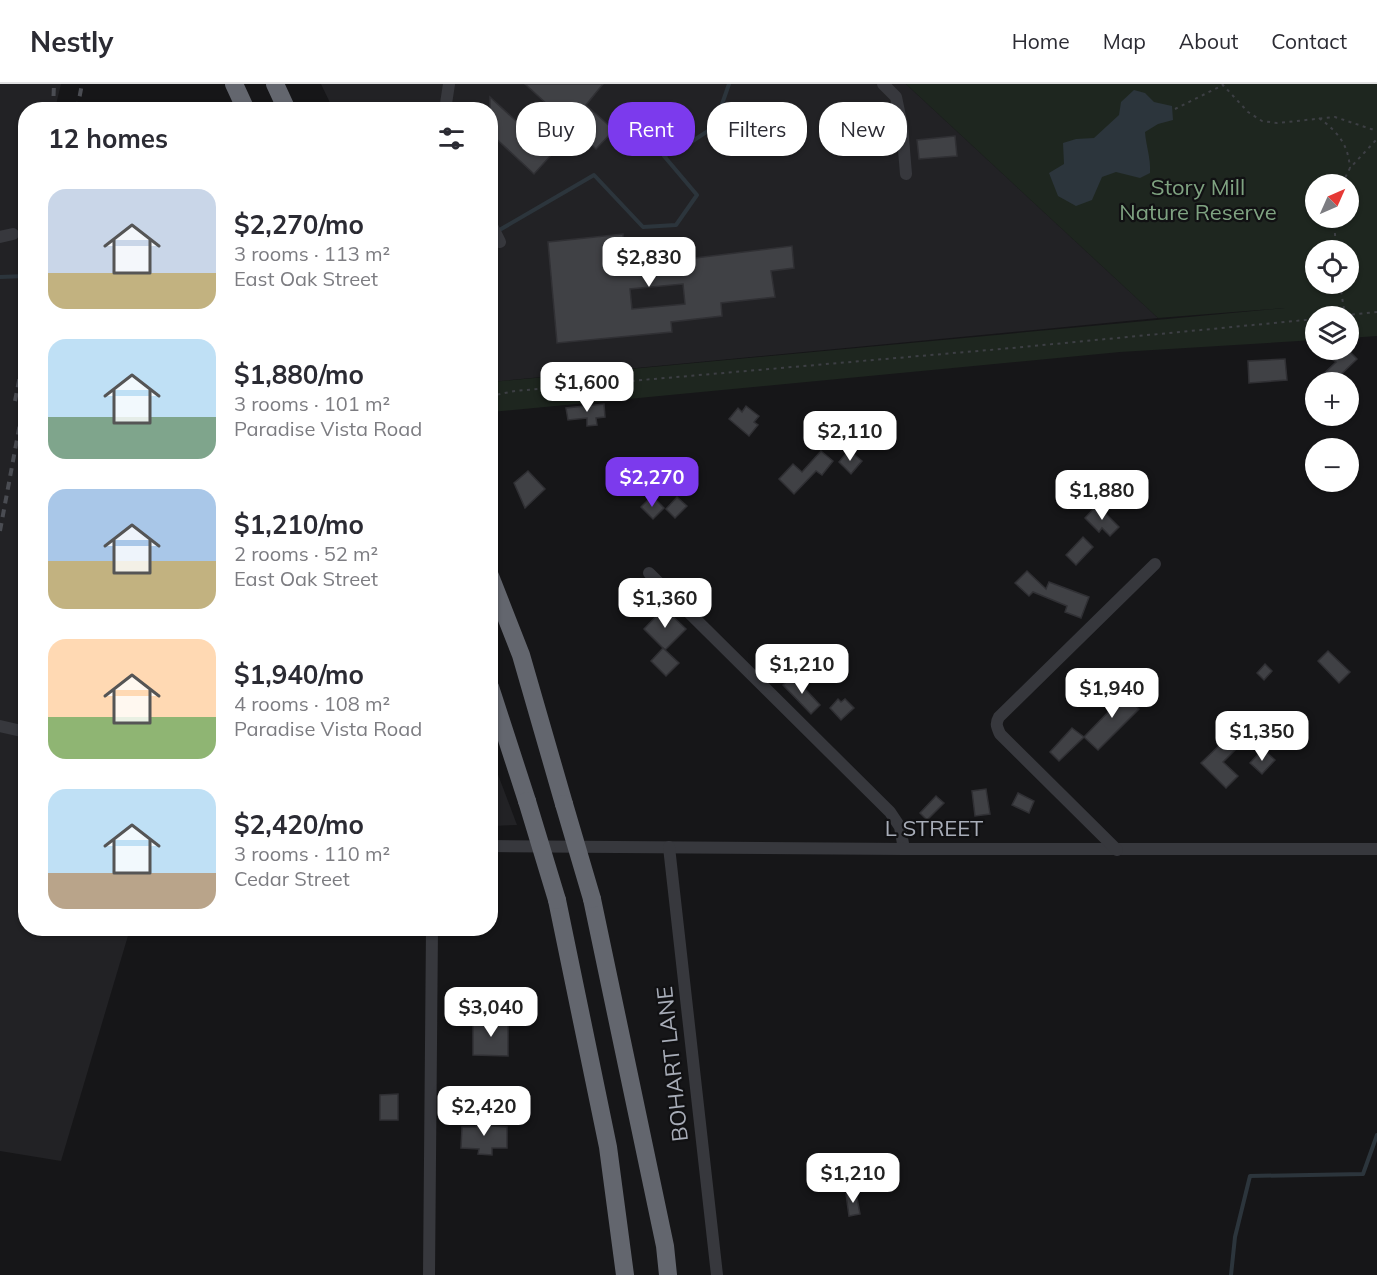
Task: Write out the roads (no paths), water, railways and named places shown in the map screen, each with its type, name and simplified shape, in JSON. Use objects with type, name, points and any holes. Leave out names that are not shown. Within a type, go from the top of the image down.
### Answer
[{"type":"highway","points":[[234,84],[242,102]]},
{"type":"highway","points":[[275,84],[283,102]]},
{"type":"highway","points":[[498,596],[521,654],[592,899],[665,1246],[668,1275]]},
{"type":"highway","points":[[498,712],[556,900],[608,1147],[625,1275]]},
{"type":"street","points":[[446,102],[449,84]]},
{"type":"street","points":[[883,84],[896,97],[902,126],[906,174]]},
{"type":"street","points":[[0,237],[13,234]]},
{"type":"street","points":[[498,238],[500,242]]},
{"type":"street","points":[[1117,850],[1000,734],[996,726],[999,717],[1155,564]]},
{"type":"street","points":[[649,573],[890,812],[900,827],[904,849]]},
{"type":"street","points":[[0,726],[18,730]]},
{"type":"street","name":"L STREET","points":[[498,846],[1117,850],[1377,849]]},
{"type":"street","name":"BOHART LANE","points":[[669,848],[717,1275]]},
{"type":"street","points":[[429,1275],[432,936]]},
{"type":"waterway","points":[[498,231],[594,175],[643,227],[676,225],[697,195],[664,156],[685,146],[714,127],[729,84]]},
{"type":"waterway","points":[[0,277],[18,276]]},
{"type":"waterway","points":[[1231,1275],[1235,1237],[1250,1176],[1363,1174],[1377,1135]]},
{"type":"railway","points":[[53,102],[54,84]]},
{"type":"railway","points":[[79,102],[82,84]]},
{"type":"railway","points":[[15,401],[18,386]]},
{"type":"railway","points":[[0,531],[18,434]]},
{"type":"park label","name":"Story Mill Nature Reserve","points":[[1198,200]]}]
